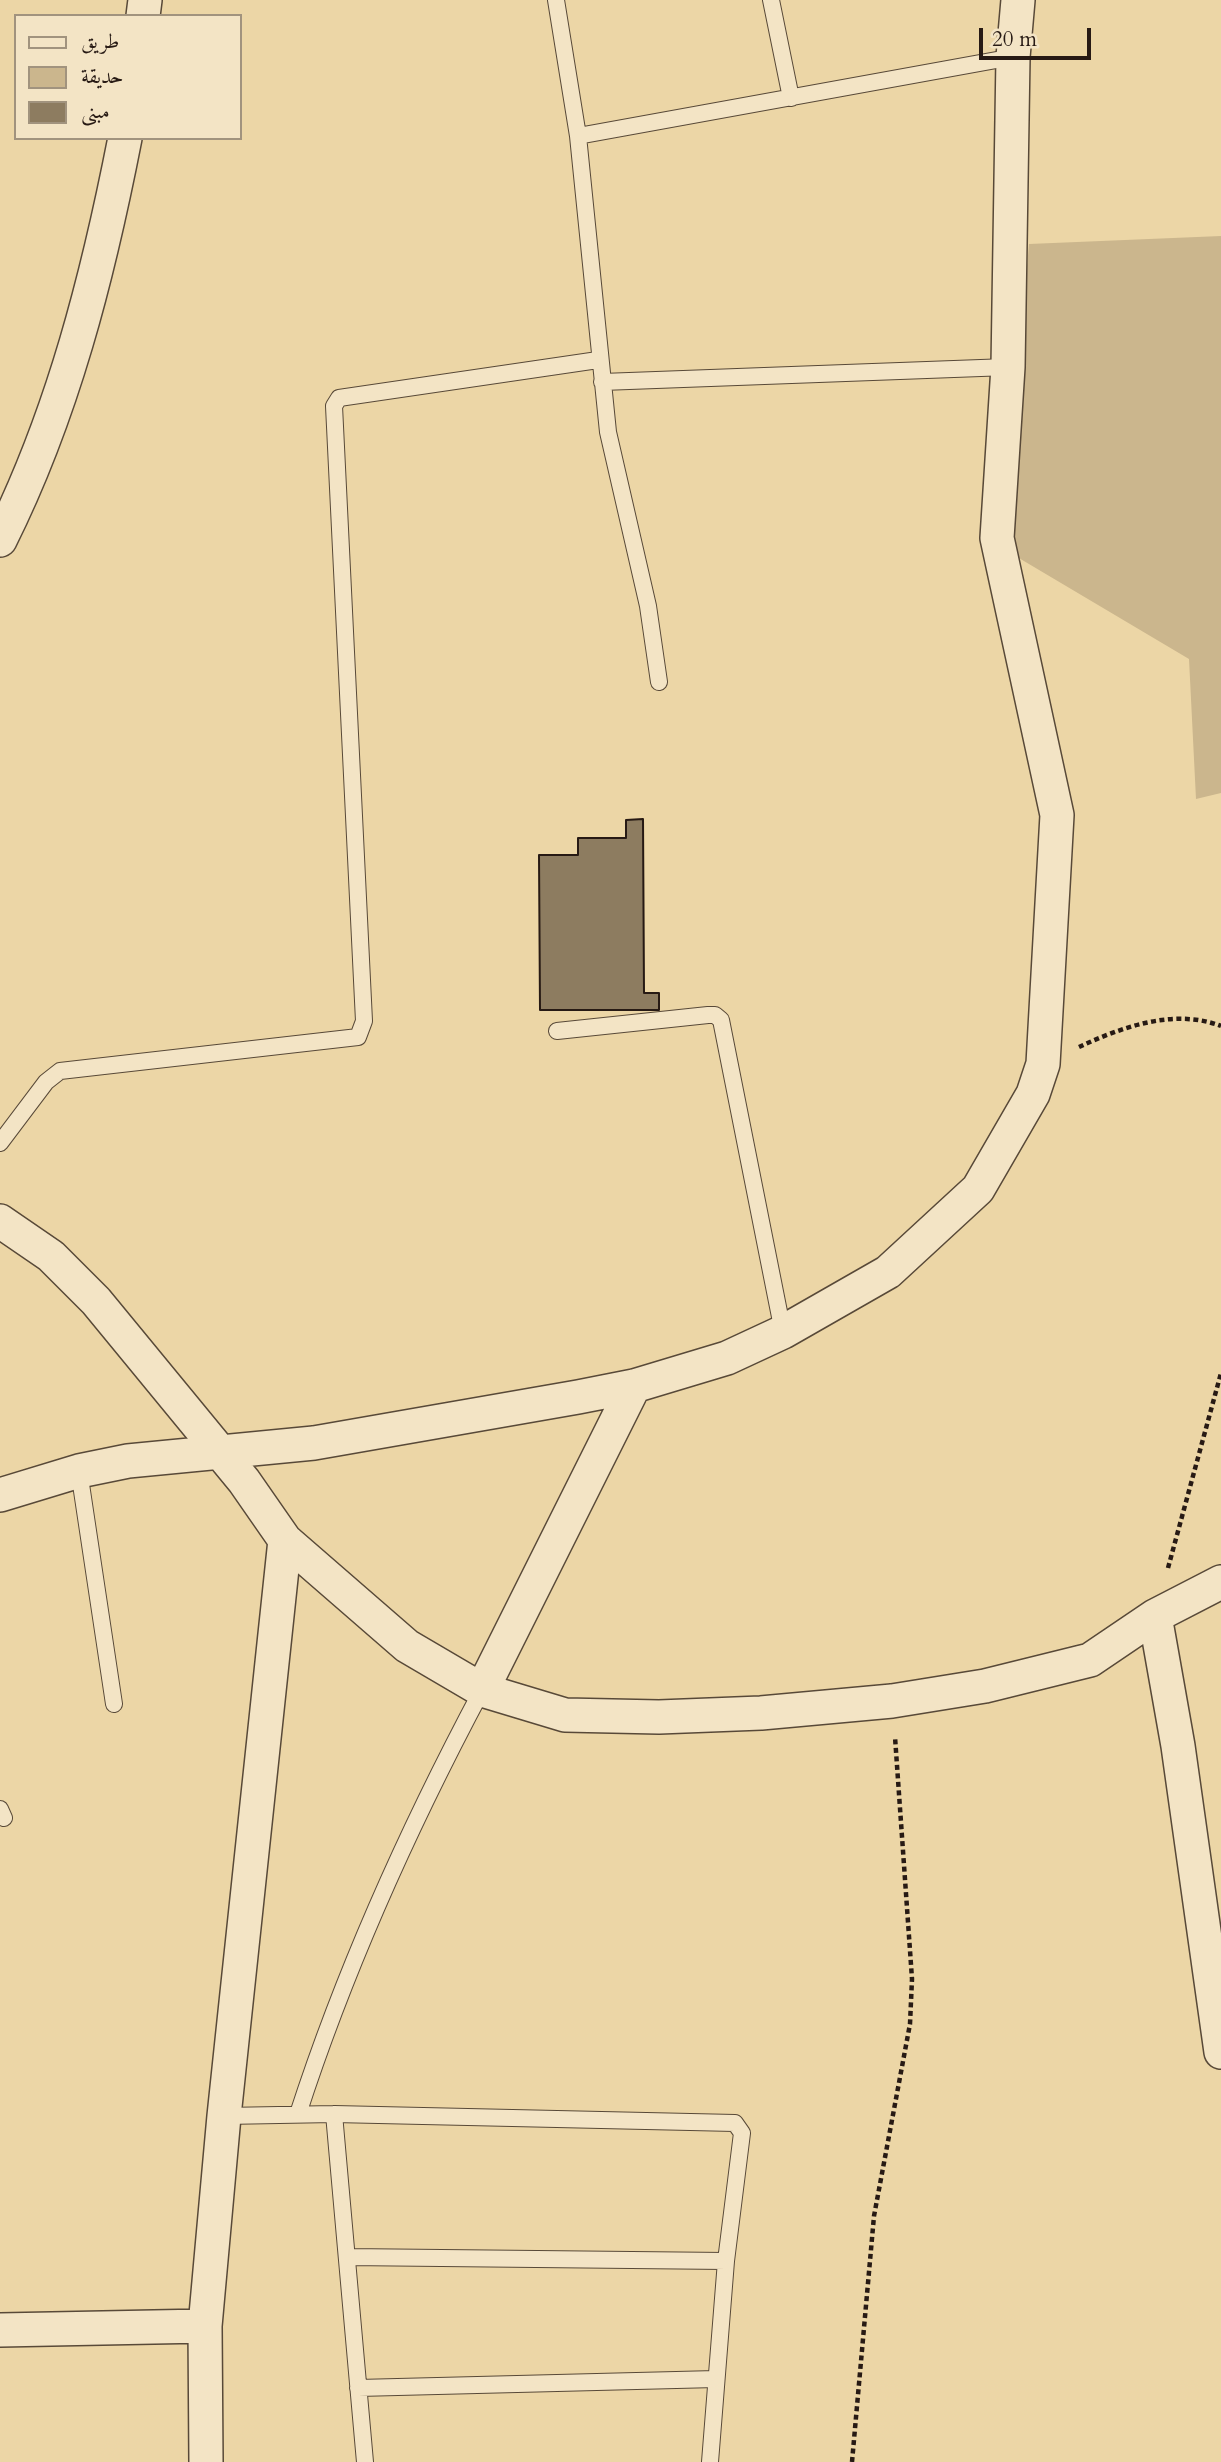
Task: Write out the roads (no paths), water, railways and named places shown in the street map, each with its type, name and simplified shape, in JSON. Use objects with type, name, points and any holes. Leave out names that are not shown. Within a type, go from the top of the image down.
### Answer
[{"type":"street","points":[[0,1495],[79,1471],[128,1461],[340,1438],[634,1386],[726,1358],[783,1332],[888,1272],[978,1189],[1033,1094],[1044,1064],[1056,816],[997,538],[1008,367],[1013,57],[1018,0]]},
{"type":"street","points":[[0,540],[57,405],[104,247],[125,140]]},
{"type":"street","points":[[0,1221],[51,1256],[96,1301],[244,1481],[285,1540],[407,1646],[482,1690],[565,1715],[659,1717],[761,1713],[892,1701],[985,1686],[1090,1660],[1155,1616],[1221,1582]]},
{"type":"street","points":[[482,1690],[634,1386]]},
{"type":"street","points":[[206,2462],[205,2326],[223,2116],[285,1540]]},
{"type":"street","points":[[1155,1616],[1178,1746],[1221,2052]]},
{"type":"street","points":[[0,2330],[205,2326]]},
{"type":"lane","points":[[556,0],[578,136],[598,360],[608,432],[648,606],[659,682]]},
{"type":"lane","points":[[771,0],[791,98]]},
{"type":"lane","points":[[578,136],[1013,57]]},
{"type":"lane","points":[[0,1143],[46,1082],[60,1071],[358,1037],[364,1021],[334,406],[339,398],[598,360]]},
{"type":"lane","points":[[602,383],[1008,367]]},
{"type":"lane","points":[[558,1031],[708,1015],[715,1015],[721,1020],[783,1332]]},
{"type":"lane","points":[[79,1471],[114,1704]]},
{"type":"lane","points":[[298,2114],[346,1977],[376,1904],[436,1776],[482,1690]]},
{"type":"lane","points":[[223,2116],[334,2114],[735,2123],[742,2133],[726,2261],[710,2462]]},
{"type":"lane","points":[[334,2114],[365,2462]]},
{"type":"lane","points":[[347,2257],[726,2261]]},
{"type":"lane","points":[[358,2388],[716,2379]]}]
